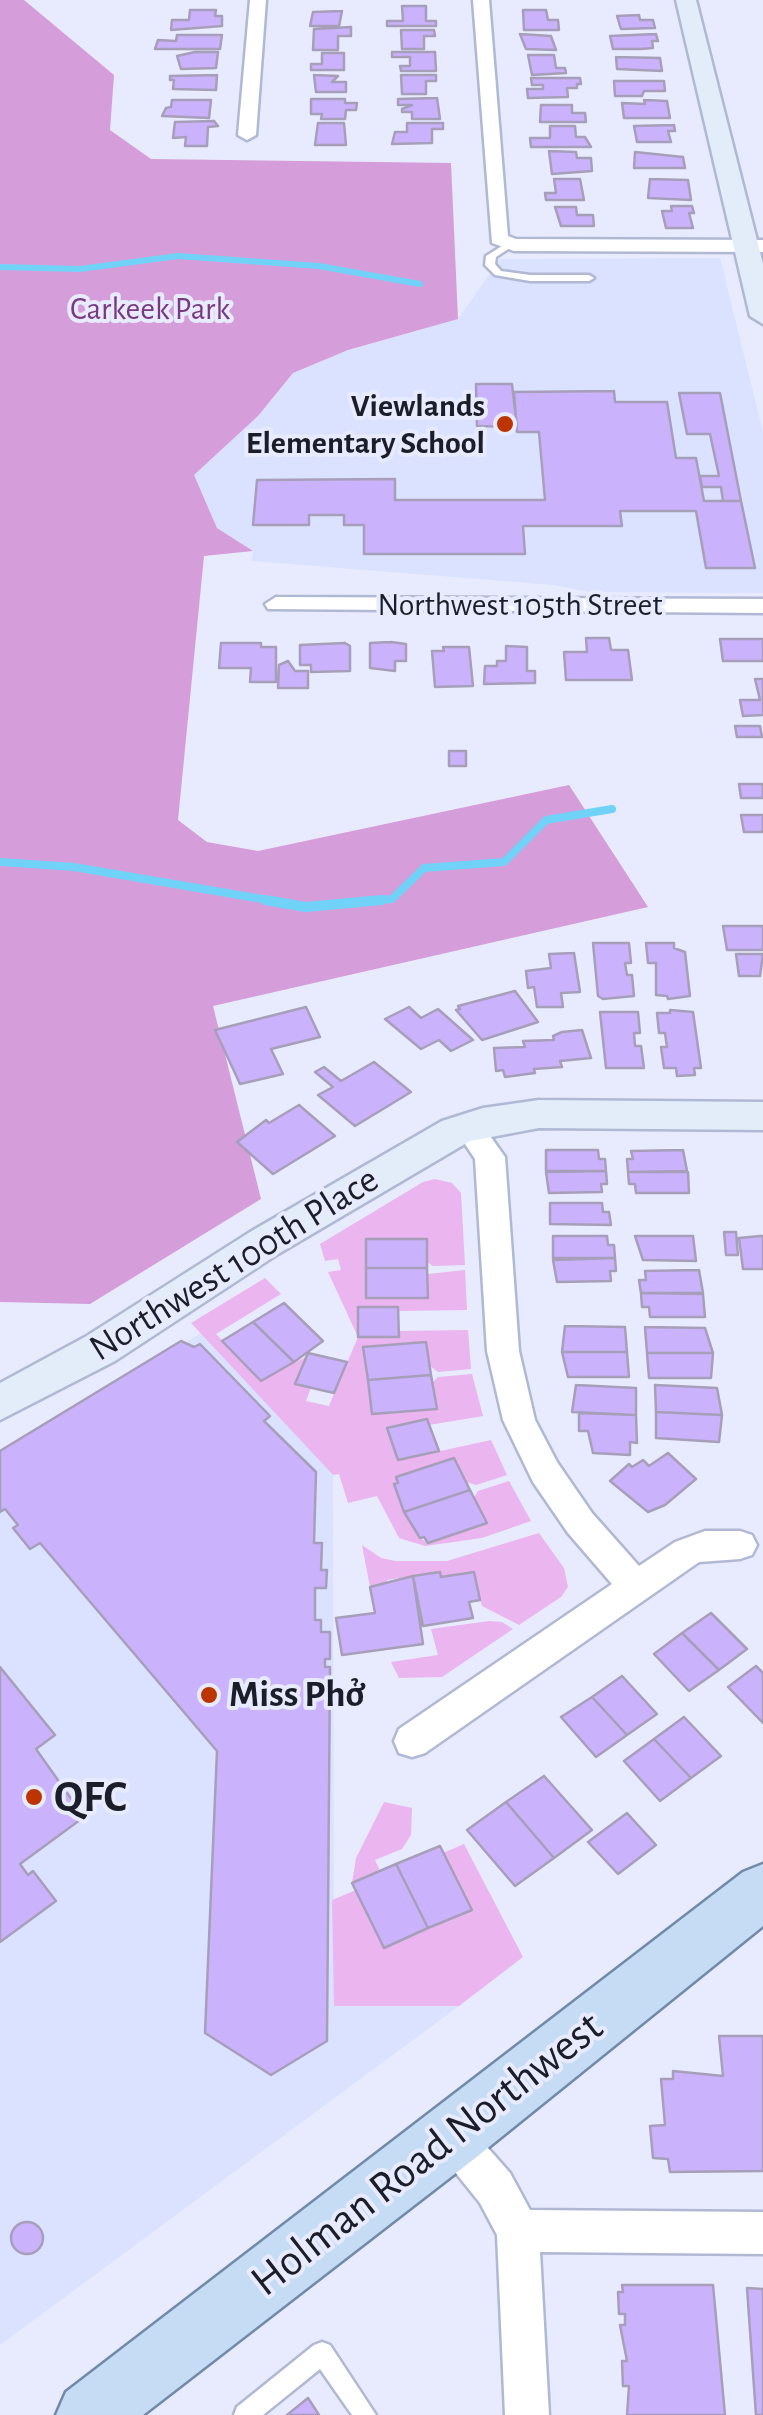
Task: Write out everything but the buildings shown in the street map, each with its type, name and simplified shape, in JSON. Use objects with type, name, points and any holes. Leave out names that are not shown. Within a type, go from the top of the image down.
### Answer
[{"type":"main road","name":"Holman Road Northwest","points":[[89,2415],[452,2137],[763,1891]]},
{"type":"street","points":[[248,135],[258,0]]},
{"type":"street","points":[[481,0],[499,239],[507,244],[754,246]]},
{"type":"street","points":[[686,0],[754,246],[763,316]]},
{"type":"street","name":"Northwest 105th Street","points":[[276,604],[763,606]]},
{"type":"street","name":"Northwest 100th Place","points":[[0,1404],[100,1349],[264,1242],[432,1142],[468,1126],[539,1114],[763,1116]]},
{"type":"street","points":[[468,1126],[490,1157],[503,1351],[519,1420],[546,1472],[580,1523],[636,1586]]},
{"type":"street","points":[[412,1740],[687,1552],[706,1545],[740,1545]]},
{"type":"street","points":[[452,2137],[495,2188],[518,2231],[527,2415]]},
{"type":"street","points":[[518,2231],[763,2233]]},
{"type":"lane","points":[[507,244],[491,256],[490,265],[498,273],[530,278],[589,278]]},
{"type":"lane","points":[[245,2415],[322,2353],[365,2415]]},
{"type":"shaded area","name":"Viewlands Elementary School","points":[[720,258],[763,432],[763,593],[589,592],[554,585],[252,561],[253,551],[217,528],[194,475],[258,416],[293,373],[348,350],[458,319],[500,259]]},
{"type":"shaded area","points":[[435,1179],[452,1183],[461,1193],[465,1265],[433,1266],[427,1262],[426,1239],[367,1239],[366,1297],[427,1298],[428,1274],[465,1270],[467,1310],[359,1307],[358,1337],[328,1272],[341,1270],[338,1259],[325,1261],[320,1244],[423,1182]]},
{"type":"shaded area","points":[[265,1278],[281,1294],[216,1334],[261,1380],[306,1357],[295,1383],[311,1387],[306,1401],[329,1406],[358,1337],[398,1337],[399,1331],[468,1330],[471,1369],[438,1372],[430,1366],[425,1342],[364,1347],[372,1414],[436,1409],[432,1383],[438,1377],[472,1374],[483,1416],[429,1425],[427,1419],[388,1429],[399,1460],[491,1440],[507,1475],[476,1485],[466,1482],[453,1458],[396,1477],[399,1502],[420,1538],[428,1543],[487,1523],[474,1498],[478,1491],[509,1481],[531,1521],[482,1538],[425,1546],[399,1538],[377,1496],[348,1503],[339,1474],[333,1475],[191,1323]]},
{"type":"shaded area","points":[[201,1333],[333,1475],[334,2006],[459,2006],[0,2345],[0,1456]]},
{"type":"shaded area","points":[[539,1533],[564,1568],[568,1587],[561,1597],[519,1625],[482,1606],[473,1572],[441,1577],[439,1572],[387,1580],[386,1584],[370,1587],[362,1545],[381,1558],[396,1561],[447,1561]]},
{"type":"shaded area","points":[[502,1622],[513,1629],[442,1677],[399,1678],[391,1662],[438,1655],[431,1629]]},
{"type":"shaded area","points":[[384,1802],[412,1808],[411,1835],[402,1849],[375,1860],[380,1871],[352,1883],[356,1858]]},
{"type":"shaded area","points":[[464,1844],[523,1957],[459,2006],[334,2006],[332,1900],[356,1890],[385,1948],[472,1910],[443,1853]]},
{"type":"green space","name":"Carkeek Park","points":[[0,0],[24,0],[114,75],[110,130],[151,159],[451,163],[458,319],[348,350],[293,373],[258,416],[194,475],[217,528],[253,551],[204,556],[178,820],[207,842],[258,851],[569,785],[648,907],[213,1006],[261,1199],[90,1304],[0,1302]]},
{"type":"waterway","points":[[0,267],[80,269],[178,256],[319,266],[420,284]]},
{"type":"waterway","points":[[355,902],[392,899],[424,868],[504,862],[546,820],[612,809]]},
{"type":"waterway","points":[[0,862],[74,867],[280,902]]},
{"type":"waterway","points":[[265,900],[306,907],[382,900]]},
{"type":"place","name":"Viewlands Elementary School","points":[[505,424]]},
{"type":"place","name":"Miss Phở","points":[[209,1695]]},
{"type":"place","name":"QFC","points":[[34,1797]]}]
